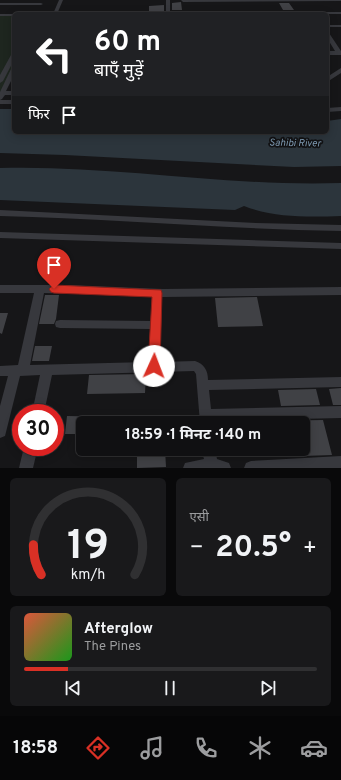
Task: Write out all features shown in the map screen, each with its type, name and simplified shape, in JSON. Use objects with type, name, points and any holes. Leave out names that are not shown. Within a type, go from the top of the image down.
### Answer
[{"type":"street","points":[[56,12],[61,0]]},
{"type":"street","points":[[168,0],[168,12]]},
{"type":"street","points":[[194,12],[220,7],[292,5],[290,0],[341,0]]},
{"type":"street","points":[[0,4],[42,2],[39,9],[0,9]]},
{"type":"street","points":[[184,12],[183,2],[254,12]]},
{"type":"street","points":[[287,12],[304,12]]},
{"type":"street","points":[[329,13],[341,13]]},
{"type":"street","points":[[329,15],[341,13]]},
{"type":"street","points":[[0,15],[12,14]]},
{"type":"street","points":[[329,26],[341,26]]},
{"type":"street","points":[[331,39],[340,53]]},
{"type":"street","points":[[329,53],[340,53]]},
{"type":"street","points":[[0,81],[12,60]]},
{"type":"street","points":[[329,79],[341,70]]},
{"type":"street","points":[[0,102],[12,102]]},
{"type":"street","points":[[329,110],[341,110]]},
{"type":"street","points":[[0,212],[56,214],[227,225],[341,228]]},
{"type":"street","points":[[0,235],[341,246]]},
{"type":"street","points":[[0,289],[157,293],[341,291]]},
{"type":"street","points":[[0,432],[19,370],[40,289]]},
{"type":"street","points":[[154,366],[157,293]]},
{"type":"street","points":[[60,324],[156,325]]},
{"type":"street","points":[[0,371],[195,366],[200,370],[203,385],[205,416]]},
{"type":"street","points":[[40,404],[47,369]]},
{"type":"street","points":[[203,385],[341,382]]},
{"type":"street","points":[[263,416],[341,412]]},
{"type":"street","points":[[26,468],[29,456]]},
{"type":"street","points":[[190,468],[218,466],[212,456]]},
{"type":"street","points":[[253,468],[316,466],[341,463]]},
{"type":"shaded area","points":[[0,16],[12,16],[12,68],[0,94]]},
{"type":"water","name":"Sahibi River","points":[[0,109],[12,109],[12,134],[329,134],[329,121],[341,119],[341,166],[294,167],[0,153]]},
{"type":"water","points":[[0,168],[43,168],[128,172],[256,182],[341,183],[341,216],[279,215],[244,206],[235,210],[0,200]]},
{"type":"building","points":[[181,2],[182,10],[172,10],[172,3]]},
{"type":"building","points":[[279,3],[289,3],[294,10],[283,10]]},
{"type":"building","points":[[164,5],[164,11],[149,11],[149,6]]},
{"type":"building","points":[[45,295],[59,295],[54,324],[39,324]]},
{"type":"building","points":[[257,297],[263,326],[218,327],[215,298]]},
{"type":"building","points":[[0,313],[8,313],[2,334],[0,333]]},
{"type":"building","points":[[35,346],[52,346],[49,361],[32,361]]},
{"type":"building","points":[[146,374],[145,393],[87,394],[89,375]]},
{"type":"building","points":[[341,388],[341,405],[333,405],[329,389]]},
{"type":"building","points":[[316,389],[320,405],[281,406],[278,390]]},
{"type":"building","points":[[67,416],[76,416],[76,434],[65,434]]},
{"type":"building","points":[[310,420],[323,420],[332,455],[310,456]]},
{"type":"building","points":[[137,456],[165,456],[166,467],[137,468]]},
{"type":"building","points":[[274,456],[303,456],[274,457]]},
{"type":"route","points":[[54,289],[157,293],[154,366]]}]
